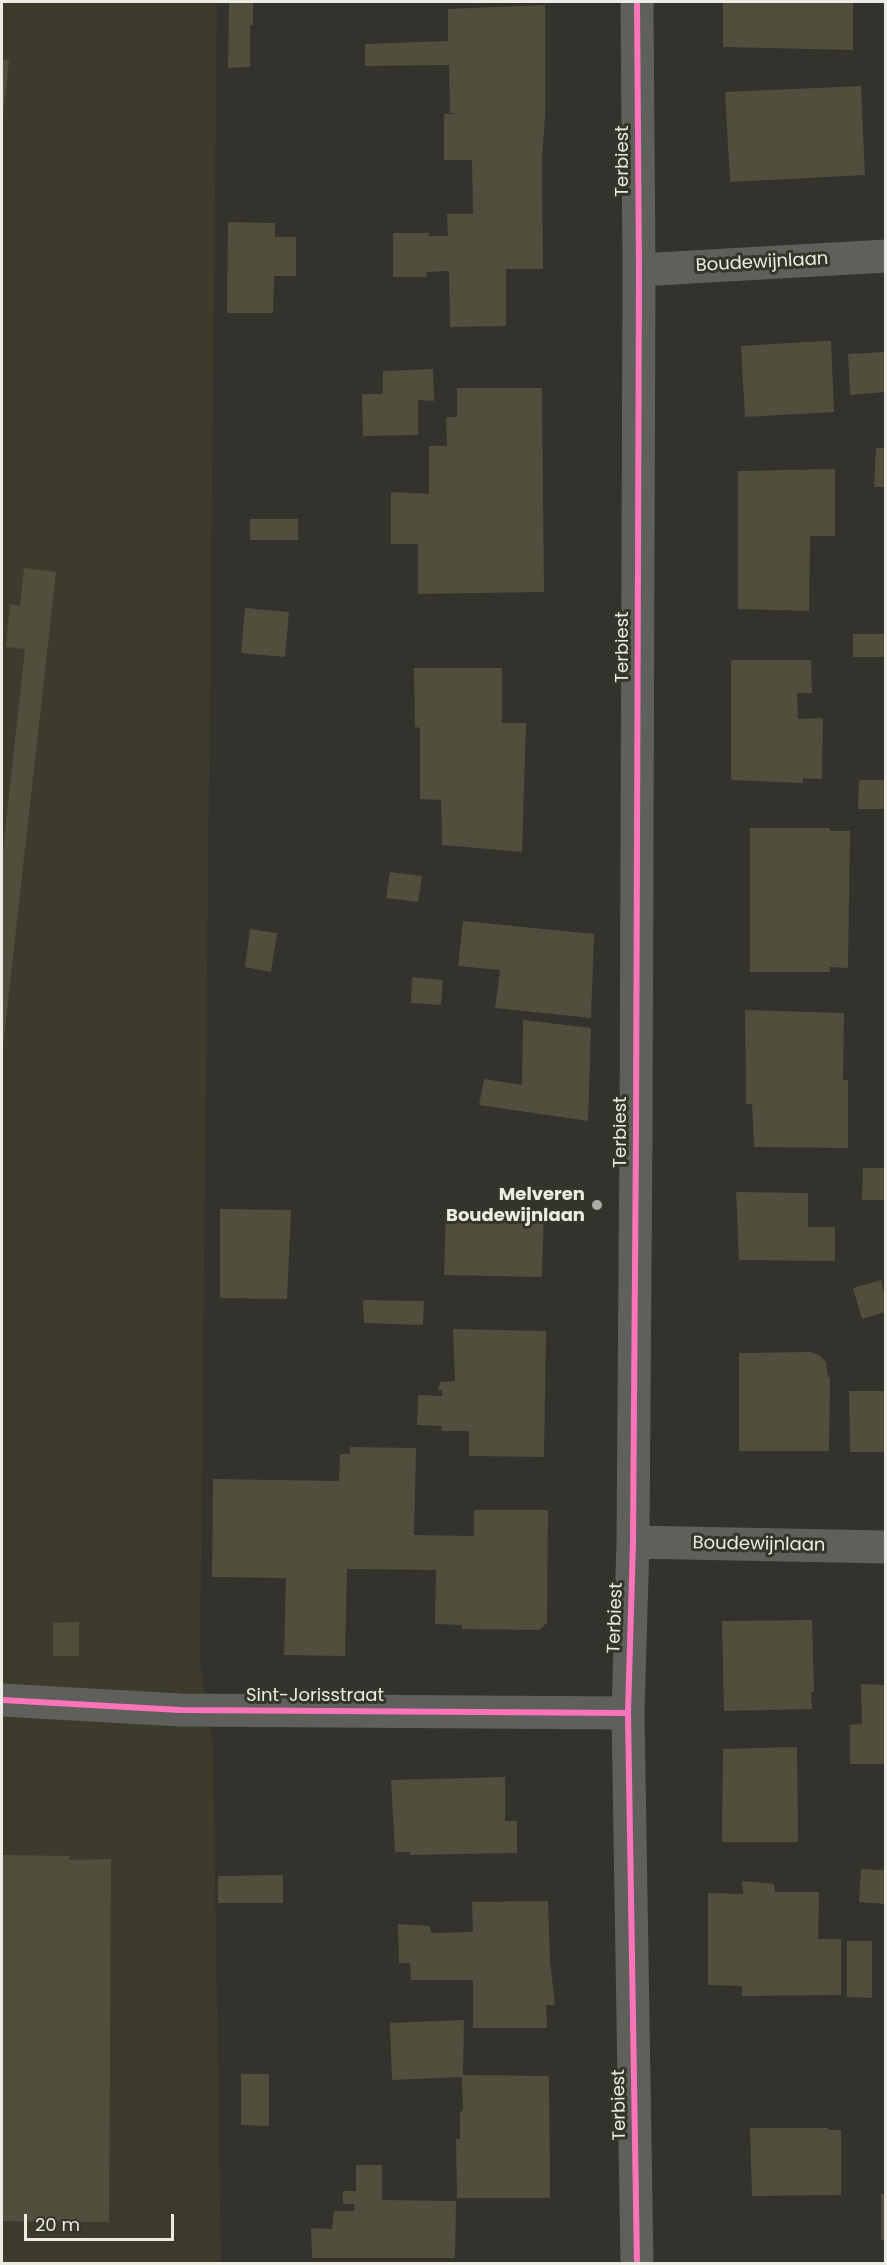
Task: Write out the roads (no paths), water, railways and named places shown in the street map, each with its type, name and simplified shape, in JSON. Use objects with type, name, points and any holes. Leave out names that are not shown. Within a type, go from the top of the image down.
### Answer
[{"type":"street","name":"Terbiest","points":[[637,2],[639,270],[633,1542],[628,1713],[637,2264]]},
{"type":"street","name":"Boudewijnlaan","points":[[639,270],[885,256]]},
{"type":"street","name":"Boudewijnlaan","points":[[633,1542],[885,1547]]},
{"type":"street","name":"Sint-Jorisstraat","points":[[2,1700],[180,1710],[628,1713]]},
{"type":"place","name":"Melveren Boudewijnlaan","points":[[597,1205]]}]
